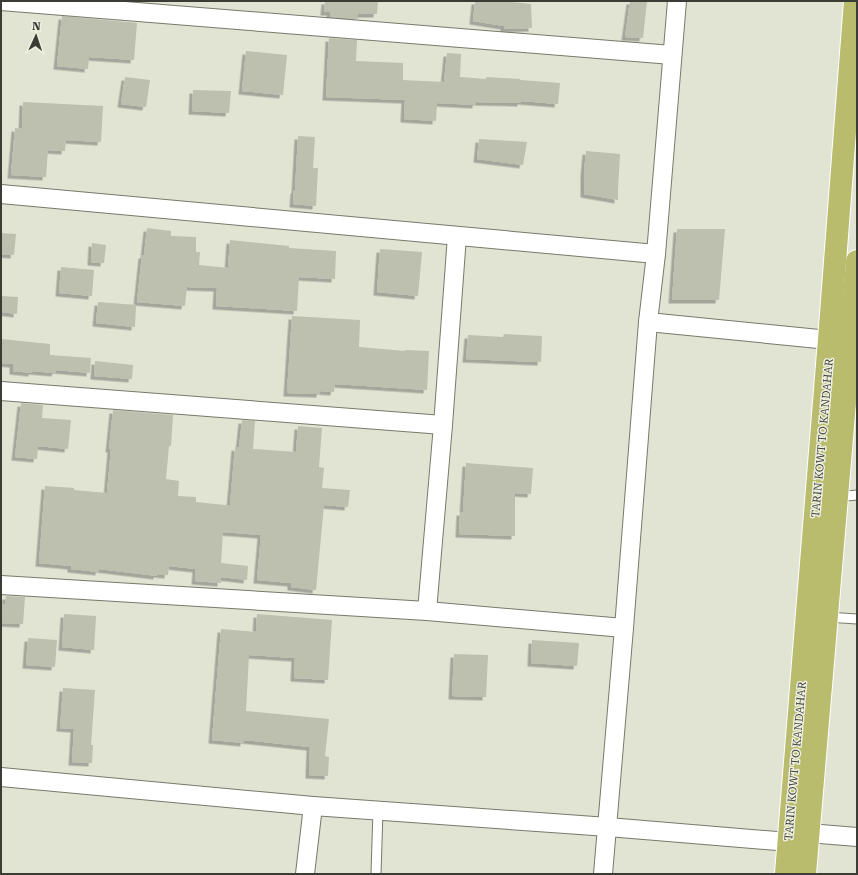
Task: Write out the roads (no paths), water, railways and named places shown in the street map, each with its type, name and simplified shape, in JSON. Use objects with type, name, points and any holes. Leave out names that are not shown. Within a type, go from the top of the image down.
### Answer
[{"type":"main road","name":"TARIN KOWT TO KANDAHAR","points":[[786,874],[839,340],[855,1]]},
{"type":"main road","name":"TARIN KOWT TO KANDAHAR","points":[[805,874],[826,617],[846,496],[847,430],[839,340],[857,261]]},
{"type":"street","points":[[1,1],[672,55]]},
{"type":"street","points":[[604,874],[648,322],[656,254],[677,1]]},
{"type":"street","points":[[1,194],[656,254]]},
{"type":"street","points":[[427,611],[457,236]]},
{"type":"street","points":[[648,322],[839,340]]},
{"type":"street","points":[[1,391],[443,425]]},
{"type":"street","points":[[1,585],[427,611],[624,628]]},
{"type":"street","points":[[1,777],[313,806],[608,827],[789,842]]},
{"type":"street","points":[[305,874],[313,806]]},
{"type":"street","points":[[808,833],[857,837]]},
{"type":"lane","points":[[826,617],[857,619]]},
{"type":"lane","points":[[376,874],[378,810]]}]
